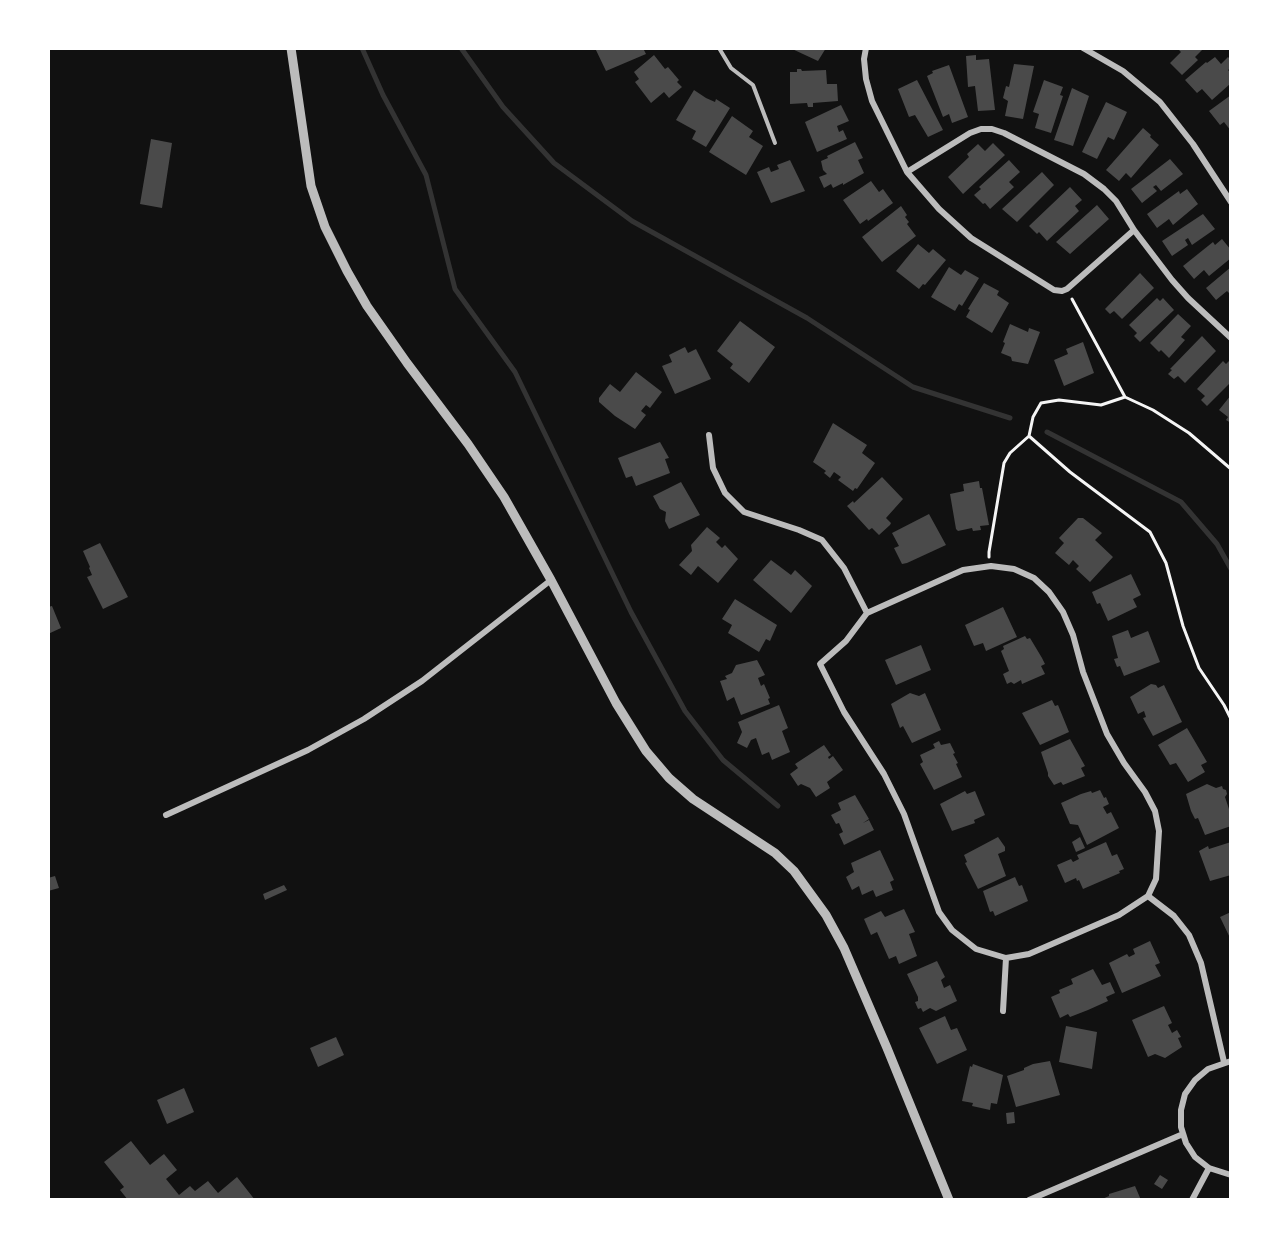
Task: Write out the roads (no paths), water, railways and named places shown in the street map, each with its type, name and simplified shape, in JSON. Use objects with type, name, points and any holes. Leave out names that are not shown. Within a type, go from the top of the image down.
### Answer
[{"type":"street","points":[[291,48],[311,186],[325,227],[367,306],[504,497],[616,703],[646,752],[669,778],[693,799],[775,853],[794,872],[826,915],[844,948],[879,1028],[949,1200]]},
{"type":"street","points":[[866,48],[864,59],[866,79],[872,101],[907,172],[939,209],[971,238],[1054,290],[1062,291],[1134,230]]},
{"type":"street","points":[[1083,48],[1123,71],[1160,102],[1193,144],[1231,202]]},
{"type":"street","points":[[907,172],[970,133],[981,129],[992,129],[1004,133],[1084,174],[1116,201],[1134,230],[1188,298],[1231,338]]},
{"type":"street","points":[[709,435],[713,468],[724,493],[744,512],[822,540],[844,568],[867,612]]},
{"type":"street","points":[[991,566],[1014,569],[1034,578],[1049,592],[1063,612],[1073,635],[1083,672],[1107,734],[1155,811],[1159,831],[1159,856],[1156,879],[1148,896],[1119,915],[1029,954],[1006,958],[976,949],[952,930],[939,912],[904,814],[884,774],[843,712],[820,664],[846,641],[867,612],[963,570],[991,566]]},
{"type":"street","points":[[166,815],[308,750],[364,719],[422,681],[551,580]]},
{"type":"street","points":[[1148,896],[1174,916],[1189,935],[1201,963],[1227,1062],[1201,1074],[1185,1094],[1181,1110],[1183,1134],[1195,1157],[1209,1168],[1231,1175]]},
{"type":"street","points":[[1003,1011],[1006,958]]},
{"type":"street","points":[[1029,1200],[1183,1134]]},
{"type":"street","points":[[1192,1200],[1209,1168]]},
{"type":"lane","points":[[719,48],[731,68],[753,85],[775,143]]},
{"type":"waterway","points":[[362,48],[383,95],[426,175],[455,289],[515,372],[631,612],[685,711],[723,760],[778,806]]},
{"type":"waterway","points":[[461,48],[503,107],[554,163],[632,221],[807,318],[913,387],[1010,418]]},
{"type":"waterway","points":[[1047,432],[1181,502],[1217,544],[1231,569]]}]
